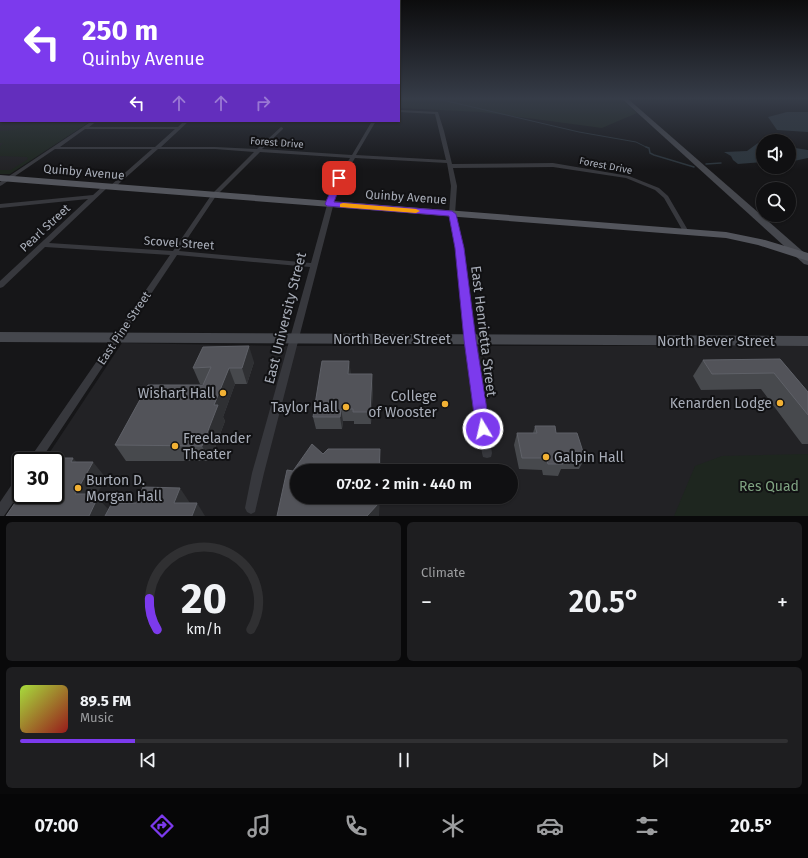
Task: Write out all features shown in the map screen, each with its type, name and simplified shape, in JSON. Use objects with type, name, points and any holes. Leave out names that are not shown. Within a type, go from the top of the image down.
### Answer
[{"type":"main road","points":[[652,122],[774,229],[797,253],[808,262]]},
{"type":"main road","name":"Quinby Avenue","points":[[5,178],[726,235],[746,238],[808,257]]},
{"type":"main road","name":"North Bever Street","points":[[0,337],[808,341]]},
{"type":"street","points":[[0,184],[5,178],[55,148],[93,122]]},
{"type":"street","name":"Pearl Street","points":[[0,285],[94,197],[158,148],[186,122]]},
{"type":"street","name":"East University Street","points":[[251,508],[258,473],[329,204],[335,187],[351,156],[373,122]]},
{"type":"street","name":"East Henrietta Street","points":[[440,122],[454,186],[452,214],[460,248],[470,340],[487,453]]},
{"type":"street","points":[[84,128],[179,128]]},
{"type":"street","name":"East Pine Street","points":[[40,452],[173,253],[214,195],[281,128]]},
{"type":"street","name":"Forest Drive","points":[[55,148],[258,150],[449,164],[553,165],[627,177],[657,189],[666,197],[686,232]]},
{"type":"street","points":[[0,206],[94,197]]},
{"type":"street","name":"Scovel Street","points":[[44,245],[173,253],[312,265]]},
{"type":"street","points":[[0,277],[8,277]]},
{"type":"street","points":[[0,512],[12,494]]},
{"type":"shaded area","points":[[0,122],[88,122],[9,174],[0,173]]},
{"type":"shaded area","points":[[772,122],[808,122],[808,132],[777,130]]},
{"type":"shaded area","points":[[756,144],[756,163],[738,164],[731,156],[724,152],[747,151]]},
{"type":"shaded area","points":[[796,148],[808,150],[808,158],[796,161]]},
{"type":"shaded area","name":"College of Wooster","points":[[122,343],[284,346],[808,346],[808,516],[7,516],[15,504],[64,504],[64,452],[50,452]]},
{"type":"green space","points":[[34,122],[89,122],[10,174],[0,174],[0,170],[11,170],[28,159],[27,157],[0,156],[0,147],[3,143],[0,143],[0,131],[15,130]]},
{"type":"green space","points":[[557,122],[616,122],[602,128]]},
{"type":"green space","name":"Res Quad","points":[[808,454],[808,516],[674,516],[695,466],[722,456]]},
{"type":"building","points":[[249,346],[242,368],[229,368],[214,405],[218,405],[202,446],[115,445],[148,385],[203,385],[211,367],[193,368],[203,347]]},
{"type":"building","points":[[780,359],[808,392],[808,415],[774,373],[712,374],[703,360]]},
{"type":"building","name":"Taylor Hall","points":[[322,361],[349,361],[348,374],[372,374],[370,412],[353,412],[353,409],[341,409],[340,417],[313,417]]},
{"type":"building","points":[[535,426],[555,426],[556,433],[577,433],[585,458],[562,457],[563,464],[548,464],[546,458],[522,458],[517,433],[537,433]]},
{"type":"building","points":[[312,444],[323,454],[328,449],[380,449],[379,464],[298,464]]},
{"type":"building","name":"Burton D. Morgan Hall","points":[[64,458],[73,458],[71,462],[93,462],[75,494],[94,494],[92,501],[96,501],[89,516],[6,516],[14,504],[64,504]]},
{"type":"building","points":[[287,470],[290,470],[290,504],[378,504],[367,516],[277,516]]},
{"type":"building","points":[[143,487],[180,488],[174,503],[197,503],[192,516],[105,516],[112,503],[136,503]]},
{"type":"waterway","points":[[537,122],[579,132],[636,142],[646,147]]},
{"type":"waterway","points":[[646,147],[649,148],[650,153],[654,155],[694,167]]},
{"type":"waterway","points":[[706,164],[721,163]]},
{"type":"slow traffic","points":[[343,205],[416,211]]},
{"type":"place","name":"Wishart Hall","points":[[223,393]]},
{"type":"place","name":"Kenarden Lodge","points":[[780,403]]},
{"type":"place","name":"College of Wooster","points":[[445,404]]},
{"type":"place","name":"Taylor Hall","points":[[346,407]]},
{"type":"place","name":"Freelander Theater","points":[[175,446]]},
{"type":"place","name":"Galpin Hall","points":[[546,457]]},
{"type":"place","name":"Burton D. Morgan Hall","points":[[78,488]]},
{"type":"route","points":[[339,178],[329,204],[452,214],[460,248],[470,340],[483,429]]}]
